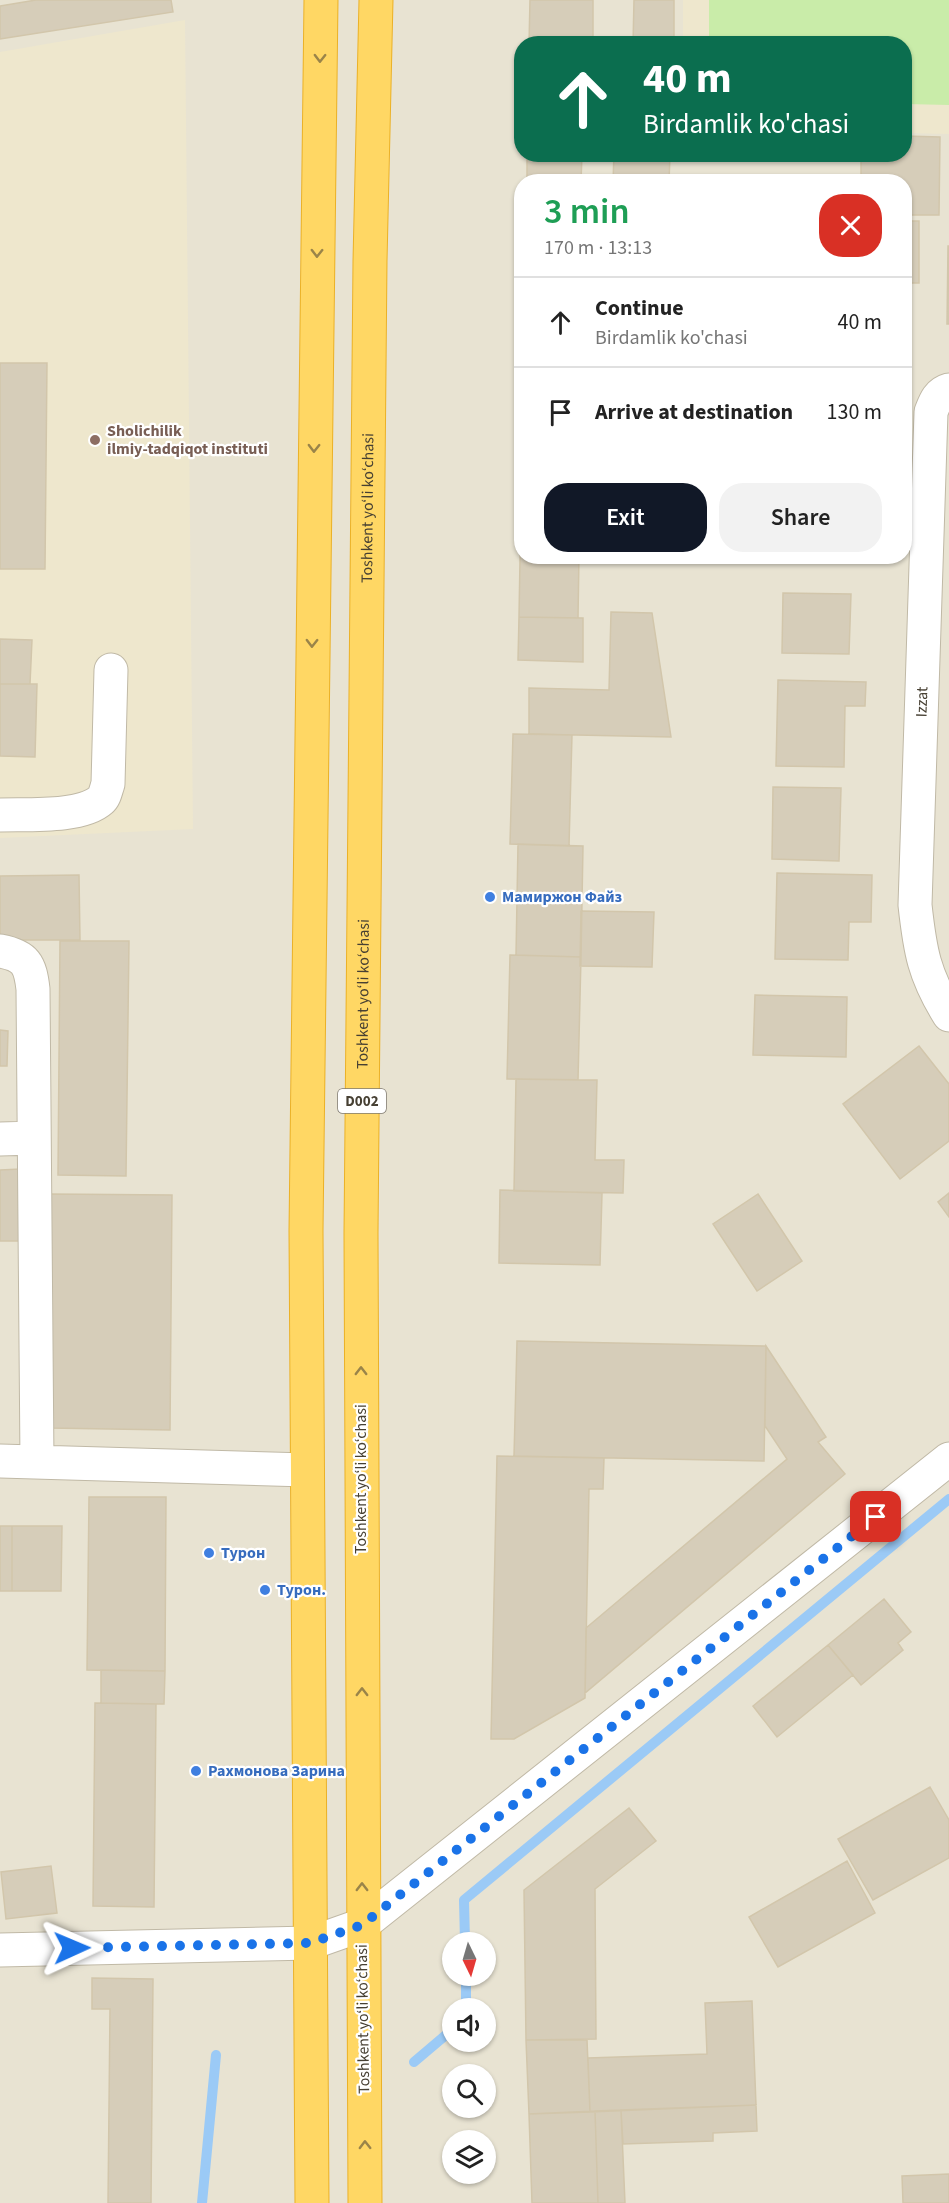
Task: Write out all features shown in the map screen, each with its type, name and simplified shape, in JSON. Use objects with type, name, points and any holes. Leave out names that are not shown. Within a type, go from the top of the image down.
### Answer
[{"type":"highway","points":[[312,2203],[306,1195],[321,0]]},
{"type":"highway","name":"Toshkent yo‘li ko‘chasi","points":[[365,2203],[362,1925],[361,1221],[370,261],[376,0]]},
{"type":"street","name":"Izzat","points":[[949,390],[936,399],[931,412],[935,697],[915,905],[920,951],[932,987],[949,1015]]},
{"type":"street","points":[[0,815],[67,812],[89,808],[103,799],[108,784],[111,670]]},
{"type":"street","points":[[0,951],[17,954],[31,968],[37,1462]]},
{"type":"street","points":[[0,1139],[34,1138]]},
{"type":"street","points":[[0,1950],[310,1943],[362,1925],[949,1459]]},
{"type":"street","points":[[0,1461],[307,1470]]},
{"type":"shaded area","points":[[0,0],[949,0],[949,2203],[0,2203]]},
{"type":"shaded area","points":[[683,0],[949,0],[949,134],[912,133],[912,36],[683,36]]},
{"type":"shaded area","name":"Sholichilik ilmiy-tadqiqot instituti","points":[[185,20],[193,829],[0,838],[0,52]]},
{"type":"green space","points":[[709,0],[949,0],[949,105],[912,104],[912,36],[709,36]]},
{"type":"building","points":[[36,0],[171,0],[173,12],[0,39],[0,6]]},
{"type":"building","points":[[530,0],[593,0],[593,36],[529,36]]},
{"type":"building","points":[[634,0],[674,0],[674,36],[633,36]]},
{"type":"building","points":[[912,136],[940,137],[939,215],[912,215],[912,174],[861,174],[861,162],[912,162]]},
{"type":"building","points":[[527,162],[582,162],[581,174],[527,174]]},
{"type":"building","points":[[614,162],[670,162],[669,174],[613,174]]},
{"type":"building","points":[[912,221],[919,221],[919,283],[912,283]]},
{"type":"building","points":[[948,246],[949,324],[947,324]]},
{"type":"building","points":[[0,363],[47,363],[45,569],[0,569]]},
{"type":"building","points":[[520,564],[579,564],[578,618],[519,617]]},
{"type":"building","points":[[783,593],[851,594],[849,654],[782,653]]},
{"type":"building","points":[[611,612],[652,613],[671,737],[529,734],[529,688],[609,690]]},
{"type":"building","points":[[519,617],[583,618],[583,662],[518,660]]},
{"type":"building","points":[[0,639],[32,640],[30,684],[0,684]]},
{"type":"building","points":[[778,680],[866,682],[865,706],[845,706],[844,767],[776,766]]},
{"type":"building","points":[[0,684],[37,684],[35,757],[0,756]]},
{"type":"building","points":[[513,734],[572,735],[569,846],[510,844]]},
{"type":"building","points":[[773,787],[841,788],[839,861],[772,859]]},
{"type":"building","points":[[518,844],[583,846],[581,957],[516,955]]},
{"type":"building","points":[[777,873],[872,875],[871,922],[849,922],[848,960],[775,959]]},
{"type":"building","points":[[79,875],[80,940],[0,940],[0,876]]},
{"type":"building","points":[[581,911],[654,912],[652,967],[580,966]]},
{"type":"building","points":[[60,941],[129,941],[126,1176],[58,1175]]},
{"type":"building","points":[[510,955],[581,957],[578,1080],[507,1079]]},
{"type":"building","points":[[755,995],[847,997],[846,1057],[753,1055]]},
{"type":"building","points":[[0,1030],[8,1031],[7,1066],[0,1066]]},
{"type":"building","points":[[919,1046],[949,1084],[949,1141],[900,1179],[843,1104]]},
{"type":"building","points":[[516,1079],[597,1080],[595,1160],[624,1160],[623,1193],[514,1191]]},
{"type":"building","points":[[20,1169],[20,1241],[0,1241],[0,1170]]},
{"type":"building","points":[[500,1190],[602,1193],[600,1265],[499,1263]]},
{"type":"building","points":[[949,1193],[949,1217],[938,1202]]},
{"type":"building","points":[[51,1194],[172,1195],[170,1430],[49,1428]]},
{"type":"building","points":[[758,1194],[802,1261],[757,1291],[713,1224]]},
{"type":"building","points":[[517,1341],[766,1346],[764,1461],[514,1456]]},
{"type":"building","points":[[766,1346],[826,1437],[818,1442],[845,1474],[585,1693],[586,1628],[787,1459],[765,1426]]},
{"type":"building","points":[[497,1456],[604,1458],[603,1489],[589,1489],[585,1698],[514,1739],[491,1739]]},
{"type":"building","points":[[89,1497],[166,1497],[165,1671],[87,1670]]},
{"type":"building","points":[[0,1526],[12,1526],[12,1591],[0,1591]]},
{"type":"building","points":[[12,1526],[62,1526],[61,1591],[12,1591]]},
{"type":"building","points":[[884,1599],[911,1632],[898,1643],[903,1650],[861,1685],[828,1645]]},
{"type":"building","points":[[828,1645],[853,1675],[777,1737],[753,1706]]},
{"type":"building","points":[[101,1670],[165,1671],[164,1704],[101,1703]]},
{"type":"building","points":[[95,1703],[156,1704],[154,1907],[93,1906]]},
{"type":"building","points":[[930,1787],[949,1820],[949,1858],[873,1900],[838,1839]]},
{"type":"building","points":[[629,1808],[656,1841],[595,1889],[596,2039],[526,2040],[524,1890]]},
{"type":"building","points":[[847,1861],[875,1913],[778,1967],[749,1917]]},
{"type":"building","points":[[51,1866],[57,1913],[6,1919],[1,1872]]},
{"type":"building","points":[[92,1978],[153,1979],[151,2203],[108,2203],[110,2009],[92,2009]]},
{"type":"building","points":[[752,2001],[756,2105],[590,2112],[588,2058],[707,2054],[705,2003]]},
{"type":"building","points":[[526,2040],[587,2040],[590,2112],[529,2114]]},
{"type":"building","points":[[756,2105],[757,2131],[713,2133],[713,2141],[623,2144],[621,2110]]},
{"type":"building","points":[[621,2110],[625,2203],[598,2203],[595,2111]]},
{"type":"building","points":[[595,2111],[598,2203],[532,2203],[529,2114]]},
{"type":"building","points":[[949,2174],[949,2203],[903,2203],[902,2176]]},
{"type":"waterway","points":[[465,1932],[464,1900],[949,1499]]},
{"type":"waterway","points":[[466,1986],[466,1998]]},
{"type":"waterway","points":[[414,2062],[442,2038]]},
{"type":"waterway","points":[[202,2203],[216,2055]]},
{"type":"place","name":"Sholichilik ilmiy-tadqiqot instituti","points":[[95,440]]},
{"type":"place","name":"Мамиржон Файз","points":[[490,897]]},
{"type":"place","name":"Турон","points":[[209,1553]]},
{"type":"place","name":"Турон.","points":[[265,1590]]},
{"type":"place","name":"Рахмонова Зарина","points":[[196,1771]]},
{"type":"route","points":[[72,1948],[310,1943],[362,1925],[876,1517]]}]
